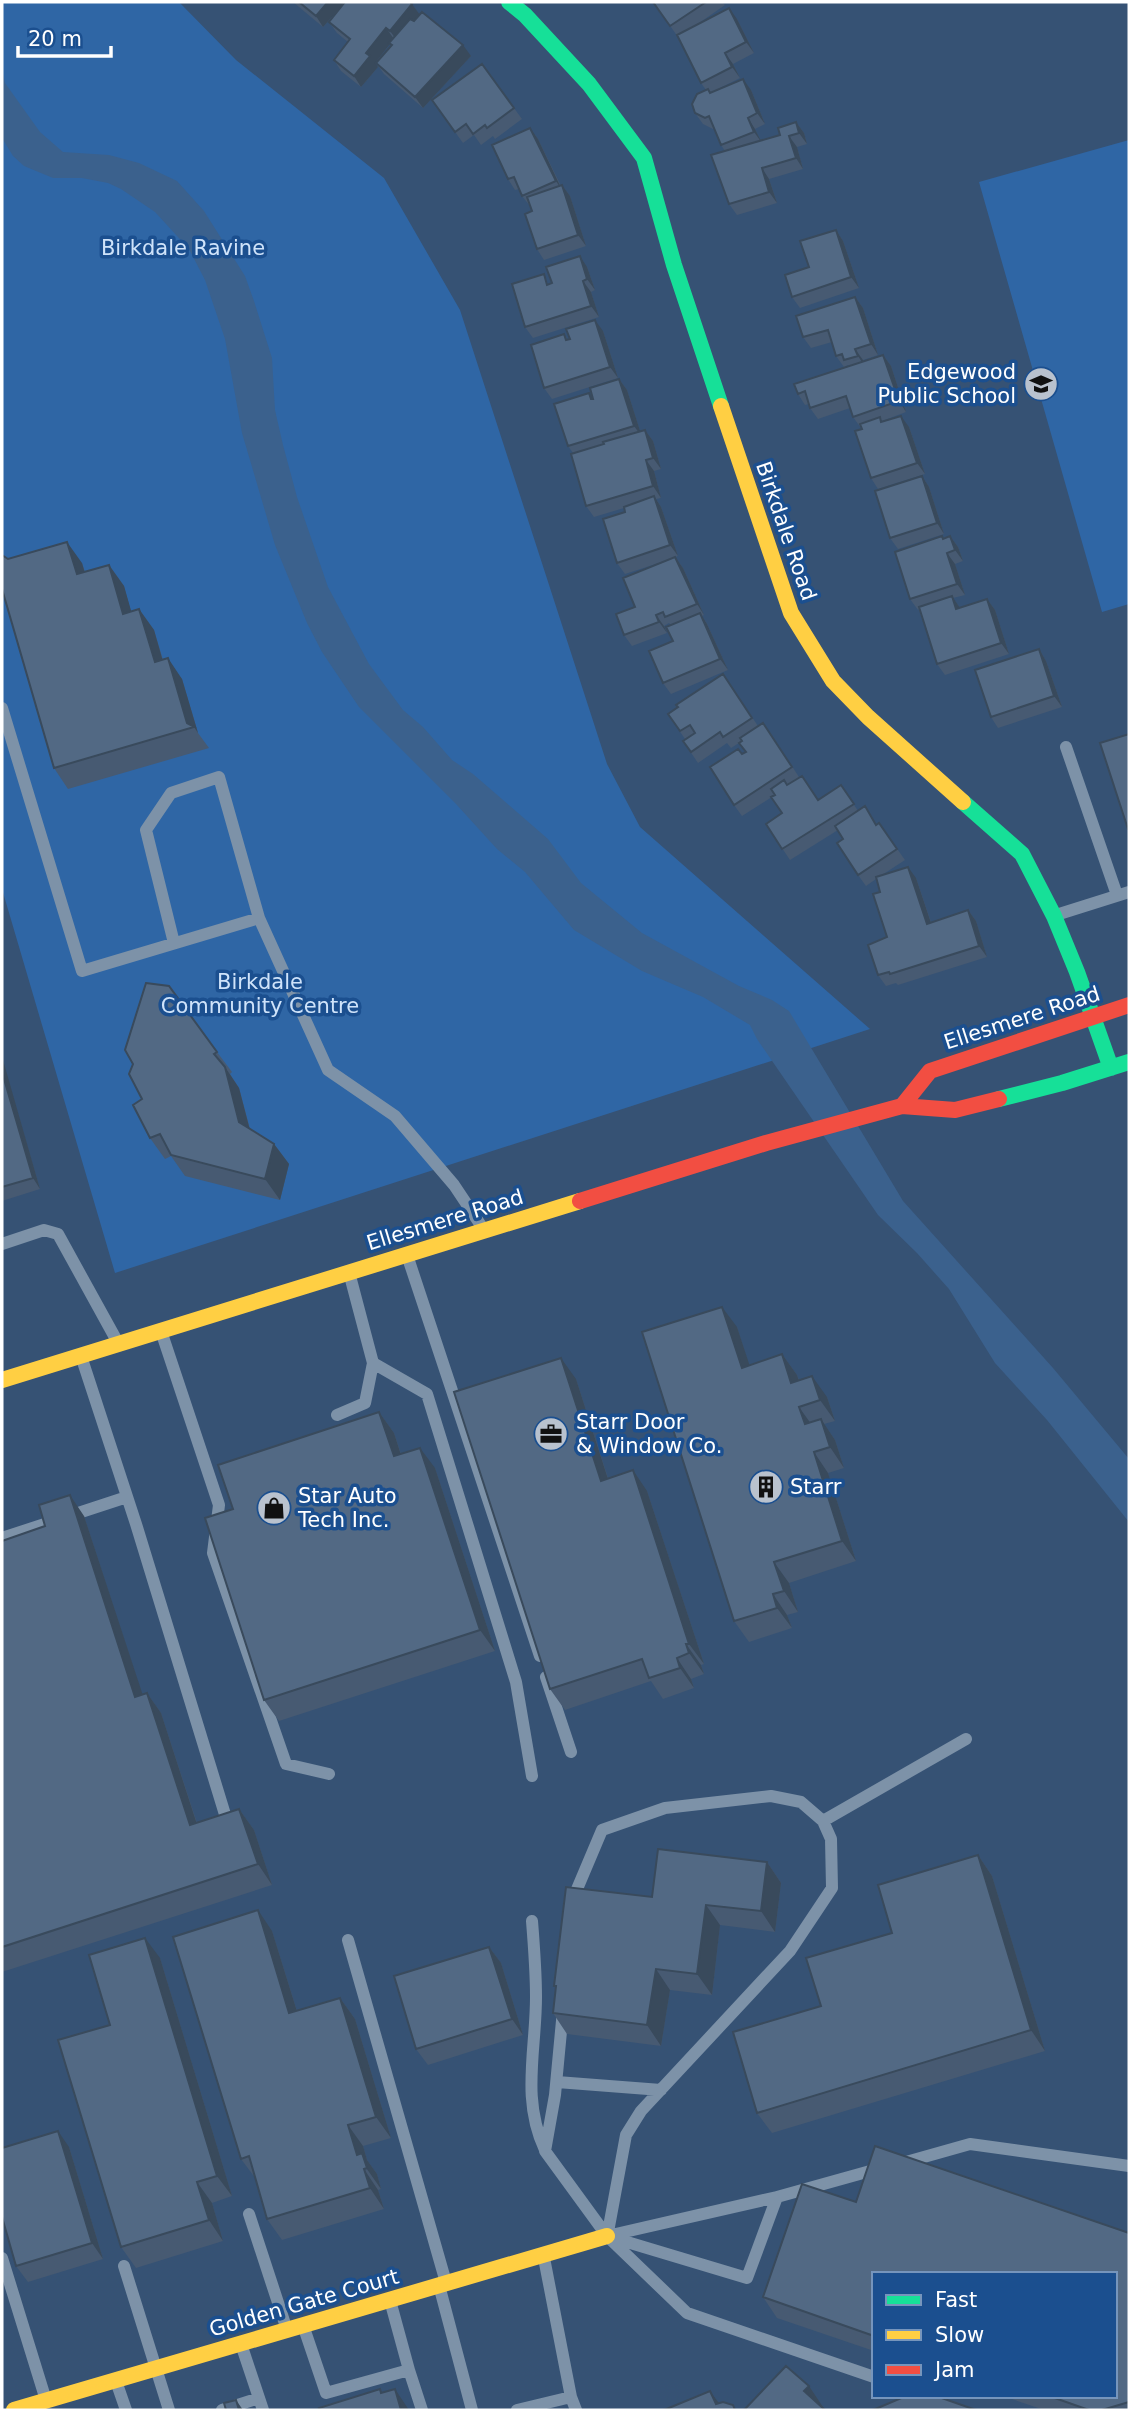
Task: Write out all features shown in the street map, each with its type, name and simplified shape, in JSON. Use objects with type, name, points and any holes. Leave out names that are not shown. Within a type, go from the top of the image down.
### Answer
[{"type":"street","name":"Birkdale Road","points":[[509,2],[525,15],[589,84],[645,158],[674,265],[791,612],[833,681],[868,717],[1022,854],[1054,916],[1111,1068]]},
{"type":"street","name":"Ellesmere Road","points":[[902,1106],[930,1071],[1129,1005]]},
{"type":"street","name":"Ellesmere Road","points":[[2,1380],[766,1143],[902,1106],[955,1110],[1062,1083],[1129,1062]]},
{"type":"street","name":"Golden Gate Court","points":[[14,2410],[607,2236]]},
{"type":"lane","points":[[2,708],[82,971],[259,918]]},
{"type":"lane","points":[[1054,916],[1123,893],[1066,747]]},
{"type":"lane","points":[[174,943],[146,830],[171,793],[219,777],[259,918],[328,1070],[395,1116],[454,1185],[484,1230]]},
{"type":"lane","points":[[2,1244],[44,1230],[58,1234],[118,1343]]},
{"type":"lane","points":[[407,1254],[571,1752]]},
{"type":"lane","points":[[337,1415],[365,1403],[373,1363],[349,1272]]},
{"type":"lane","points":[[161,1330],[219,1505],[213,1553],[286,1764],[329,1774]]},
{"type":"lane","points":[[81,1355],[227,1821]]},
{"type":"lane","points":[[373,1363],[427,1394],[516,1682],[532,1776]]},
{"type":"lane","points":[[2,1538],[127,1497]]},
{"type":"lane","points":[[823,1821],[966,1739]]},
{"type":"lane","points":[[571,1914],[572,1901],[602,1830],[665,1808],[771,1796],[801,1802],[823,1821],[831,1839],[832,1888],[790,1951],[641,2111],[626,2135],[607,2236]]},
{"type":"lane","points":[[533,1922],[536,1997],[531,2090],[535,2130],[545,2151],[607,2236],[687,2313],[872,2376]]},
{"type":"lane","points":[[348,1940],[442,2284],[472,2410]]},
{"type":"lane","points":[[545,2151],[556,2082],[564,1996]]},
{"type":"lane","points":[[556,2082],[661,2090]]},
{"type":"lane","points":[[607,2236],[777,2197],[970,2144],[1129,2165]]},
{"type":"lane","points":[[607,2236],[747,2278],[777,2197]]},
{"type":"lane","points":[[249,2214],[286,2330]]},
{"type":"lane","points":[[543,2255],[571,2397],[576,2410]]},
{"type":"lane","points":[[2,2258],[47,2401]]},
{"type":"lane","points":[[124,2266],[169,2410]]},
{"type":"lane","points":[[389,2300],[422,2410]]},
{"type":"lane","points":[[303,2325],[326,2393],[409,2370]]},
{"type":"lane","points":[[222,2410],[261,2404],[241,2343]]},
{"type":"lane","points":[[116,2380],[126,2410]]},
{"type":"lane","points":[[517,2410],[571,2397]]},
{"type":"green space","points":[[2,2],[179,2],[236,60],[384,178],[460,310],[607,764],[640,827],[870,1029],[115,1273],[2,889]]},
{"type":"green space","points":[[1129,140],[1129,604],[1102,612],[979,182]]},
{"type":"shaded area","points":[[2,69],[5,83],[40,132],[63,152],[109,155],[139,163],[177,181],[204,211],[245,276],[272,358],[275,410],[283,445],[297,497],[328,587],[369,664],[403,710],[423,727],[452,760],[473,774],[548,839],[581,883],[642,933],[789,1011],[903,1201],[1053,1368],[1129,1459],[1129,1522],[1047,1420],[995,1363],[949,1289],[878,1215],[750,1025],[703,997],[642,971],[574,930],[525,872],[497,849],[359,707],[322,652],[275,545],[242,433],[225,339],[205,280],[189,249],[155,212],[121,189],[108,183],[82,178],[53,178],[24,166],[13,156],[2,138]]},
{"type":"building","points":[[299,2],[328,2],[316,16]]},
{"type":"building","points":[[345,2],[412,4],[390,31],[386,28],[366,53],[370,56],[354,76],[334,60],[350,39],[329,22]]},
{"type":"building","points":[[653,2],[706,2],[670,26]]},
{"type":"building","points":[[729,8],[746,42],[725,53],[732,67],[701,83],[677,35]]},
{"type":"building","points":[[422,12],[463,45],[415,97],[376,63],[410,19],[414,21]]},
{"type":"building","points":[[482,64],[514,108],[487,128],[485,125],[473,134],[466,124],[455,132],[432,100]]},
{"type":"building","points":[[743,79],[757,113],[748,118],[754,132],[721,145],[709,116],[705,118],[695,113],[692,104],[697,94],[708,89],[710,93]]},
{"type":"building","points":[[796,122],[799,133],[789,136],[796,158],[762,168],[769,192],[729,204],[711,155],[780,135],[778,128]]},
{"type":"building","points":[[530,128],[556,181],[522,196],[514,177],[508,179],[492,145]]},
{"type":"building","points":[[562,185],[578,235],[537,249],[525,214],[532,211],[527,197]]},
{"type":"building","points":[[836,230],[851,277],[792,297],[785,275],[809,267],[800,241]]},
{"type":"building","points":[[580,256],[587,279],[583,281],[591,306],[525,327],[512,284],[544,274],[547,285],[552,283],[546,267]]},
{"type":"building","points":[[855,297],[871,344],[855,349],[858,356],[844,360],[842,354],[836,356],[828,330],[803,337],[796,316]]},
{"type":"building","points":[[595,320],[610,367],[544,388],[531,345],[564,334],[566,340],[570,339],[566,329]]},
{"type":"building","points":[[883,355],[899,401],[853,417],[846,396],[810,408],[805,391],[798,394],[794,384]]},
{"type":"building","points":[[619,379],[634,426],[568,446],[554,404],[589,393],[593,399],[590,388]]},
{"type":"building","points":[[901,416],[917,463],[871,478],[855,431],[862,429],[860,424],[880,417],[881,422]]},
{"type":"building","points":[[645,430],[653,458],[646,460],[653,486],[586,506],[571,454]]},
{"type":"building","points":[[922,476],[937,523],[890,538],[875,491]]},
{"type":"building","points":[[654,496],[670,545],[617,563],[603,519],[625,512],[624,507]]},
{"type":"building","points":[[942,536],[943,539],[950,536],[955,550],[947,553],[957,584],[910,599],[895,552]]},
{"type":"building","points":[[67,542],[77,574],[109,565],[123,614],[139,609],[155,662],[168,658],[187,723],[194,727],[54,768],[2,589],[2,555],[8,559]]},
{"type":"building","points":[[675,557],[697,604],[665,617],[663,612],[656,615],[659,622],[624,635],[616,614],[635,607],[623,578]]},
{"type":"building","points":[[952,596],[956,609],[987,599],[1001,643],[937,664],[919,607]]},
{"type":"building","points":[[700,613],[720,659],[663,683],[649,651],[673,641],[666,627]]},
{"type":"building","points":[[1039,649],[1054,696],[991,717],[975,670]]},
{"type":"building","points":[[723,674],[752,718],[723,737],[720,732],[691,752],[683,741],[695,733],[690,725],[680,731],[668,714],[678,707],[676,705]]},
{"type":"building","points":[[763,723],[792,767],[734,805],[710,767],[738,749],[742,754],[746,752],[739,743],[742,741],[740,738]]},
{"type":"building","points":[[1129,734],[1129,829],[1128,829],[1100,743]]},
{"type":"building","points":[[802,776],[818,800],[841,785],[854,804],[782,849],[766,824],[782,813],[771,797],[775,795],[771,789],[784,780],[787,785]]},
{"type":"building","points":[[865,806],[876,825],[879,823],[897,849],[858,875],[837,843],[843,839],[835,826]]},
{"type":"building","points":[[908,867],[927,924],[968,910],[979,946],[890,974],[878,975],[868,945],[887,937],[873,894],[880,892],[876,877]]},
{"type":"building","points":[[146,983],[169,986],[225,1067],[239,1122],[274,1144],[265,1179],[171,1155],[160,1134],[150,1138],[133,1105],[142,1099],[129,1074],[133,1064],[125,1050]]},
{"type":"building","points":[[2,1072],[33,1178],[2,1187]]},
{"type":"building","name":"Starr","points":[[722,1307],[742,1368],[782,1354],[791,1383],[812,1376],[820,1400],[799,1407],[805,1424],[821,1419],[830,1447],[814,1452],[842,1541],[774,1562],[784,1591],[773,1594],[777,1608],[734,1621],[642,1332]]},
{"type":"building","points":[[561,1358],[601,1481],[633,1470],[689,1644],[686,1644],[689,1653],[677,1658],[680,1668],[649,1678],[642,1659],[550,1689],[454,1392]]},
{"type":"building","points":[[379,1412],[394,1456],[420,1448],[480,1630],[264,1700],[205,1518],[233,1509],[218,1465]]},
{"type":"building","points":[[70,1495],[135,1697],[147,1693],[190,1825],[239,1809],[258,1864],[2,1947],[2,1541],[45,1526],[39,1505]]},
{"type":"building","points":[[658,1849],[767,1862],[761,1911],[706,1905],[697,1974],[656,1969],[647,2025],[553,2013],[566,1887],[652,1897]]},
{"type":"building","points":[[978,1855],[1031,2030],[757,2113],[733,2032],[821,2006],[806,1958],[892,1933],[878,1885]]},
{"type":"building","points":[[258,1910],[289,2013],[340,1998],[376,2117],[348,2125],[357,2155],[362,2153],[370,2188],[267,2219],[249,2156],[241,2159],[173,1937]]},
{"type":"building","points":[[145,1938],[217,2176],[197,2182],[209,2220],[121,2247],[58,2040],[110,2025],[89,1955]]},
{"type":"building","points":[[489,1947],[512,2019],[416,2049],[394,1976]]},
{"type":"building","points":[[58,2131],[92,2243],[16,2266],[2,2217],[2,2148]]},
{"type":"building","points":[[875,2146],[1129,2233],[1129,2402],[1102,2410],[1089,2410],[1055,2398],[1117,2398],[1117,2272],[872,2272],[872,2335],[763,2297],[802,2184],[856,2202]]},
{"type":"building","points":[[786,2366],[809,2386],[804,2391],[825,2410],[744,2410]]},
{"type":"building","points":[[380,2389],[381,2393],[395,2389],[401,2410],[319,2408]]},
{"type":"building","points":[[710,2391],[716,2404],[723,2402],[733,2405],[735,2410],[664,2410]]},
{"type":"building","points":[[901,2398],[942,2398],[976,2410],[873,2410]]},
{"type":"building","points":[[236,2400],[239,2410],[226,2410],[224,2403]]},
{"type":"traffic: fast","points":[[509,2],[525,15],[589,84],[644,158],[674,265],[721,406]]},
{"type":"traffic: fast","points":[[963,802],[1022,854],[1054,916],[1111,1068]]},
{"type":"traffic: fast","points":[[999,1099],[1129,1062]]},
{"type":"traffic: slow","points":[[721,406],[791,613],[833,681],[868,717],[963,802]]},
{"type":"traffic: slow","points":[[2,1380],[580,1201]]},
{"type":"traffic: slow","points":[[14,2410],[607,2236]]},
{"type":"traffic: jam","points":[[902,1106],[930,1071],[1129,1005]]},
{"type":"traffic: jam","points":[[580,1201],[766,1143],[902,1106],[955,1110],[999,1099]]},
{"type":"place","name":"Edgewood Public School","points":[[1041,384]]},
{"type":"place","name":"Starr Door & Window Co.","points":[[551,1434]]},
{"type":"place","name":"Starr","points":[[766,1487]]},
{"type":"place","name":"Star Auto Tech Inc.","points":[[274,1508]]},
{"type":"park label","name":"Birkdale Ravine","points":[[183,248]]},
{"type":"park label","name":"Birkdale Community Centre","points":[[260,994]]}]
